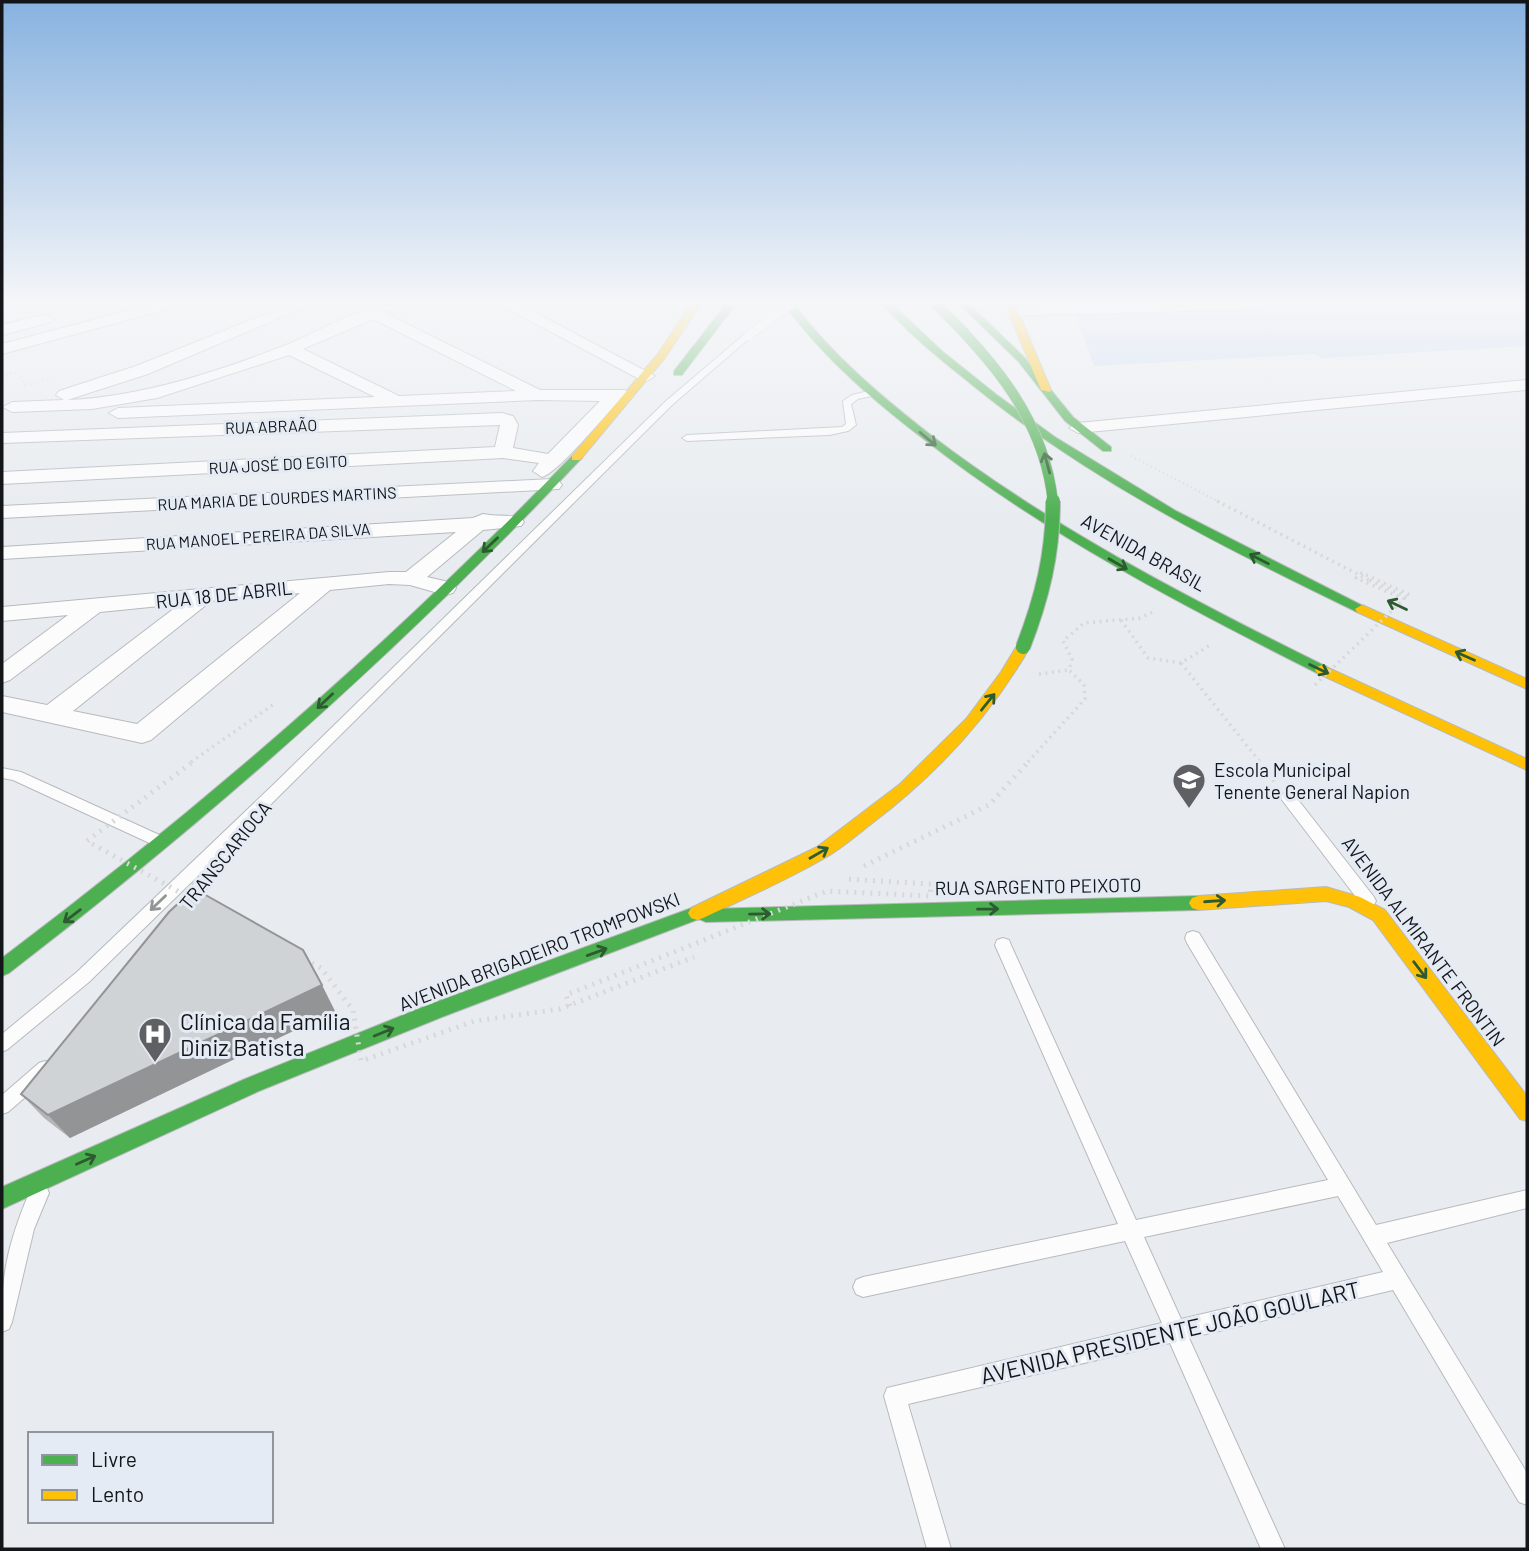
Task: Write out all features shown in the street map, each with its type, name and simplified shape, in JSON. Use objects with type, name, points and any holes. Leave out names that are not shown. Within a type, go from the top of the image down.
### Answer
[{"type":"main road","points":[[2,968],[98,897],[318,707],[552,485],[608,427],[647,376]]},
{"type":"main road","points":[[608,427],[633,413],[673,376]]},
{"type":"main road","name":"AVENIDA BRASIL","points":[[854,376],[939,449],[985,483],[1114,562],[1317,668],[1433,724],[1527,765]]},
{"type":"main road","points":[[966,376],[993,398],[1136,492],[1270,564],[1434,643],[1527,684]]},
{"type":"main road","name":"AVENIDA BRIGADEIRO TROMPOWSKI","points":[[2,1198],[252,1085],[435,1012],[692,916],[819,853],[895,798],[943,754],[987,705],[1007,678],[1038,620],[1051,569],[1055,511],[1047,463],[1030,420],[1003,376]]},
{"type":"main road","points":[[1035,376],[1078,428],[1122,455]]},
{"type":"main road","points":[[1040,376],[1046,390]]},
{"type":"main road","points":[[912,405],[943,428]]},
{"type":"main road","name":"AVENIDA BRASIL","points":[[1039,494],[1073,515]]},
{"type":"main road","name":"RUA SARGENTO PEIXOTO","points":[[692,916],[1178,904],[1326,894],[1359,902],[1379,915]]},
{"type":"main road","name":"AVENIDA ALMIRANTE FRONTIN","points":[[1379,915],[1527,1112]]},
{"type":"street","points":[[7,408],[69,394],[123,376]]},
{"type":"street","points":[[7,408],[92,404],[133,398],[208,376]]},
{"type":"street","points":[[346,376],[397,401]]},
{"type":"street","points":[[500,376],[537,395]]},
{"type":"street","points":[[1078,428],[1527,385]]},
{"type":"street","points":[[118,413],[537,395],[634,394]]},
{"type":"street","points":[[411,579],[554,460],[614,396]]},
{"type":"street","name":"RUA ABRAÃO","points":[[2,438],[502,418],[507,420],[509,425],[503,452]]},
{"type":"street","points":[[146,471],[171,430]]},
{"type":"street","name":"RUA JOSÉ DO EGITO","points":[[2,478],[503,452],[554,460]]},
{"type":"street","name":"RUA MARIA DE LOURDES MARTINS","points":[[2,512],[552,485]]},
{"type":"street","name":"RUA MANOEL PEREIRA DA SILVA","points":[[2,553],[514,522]]},
{"type":"street","name":"RUA 18 DE ABRIL","points":[[2,614],[324,584],[411,579],[444,588]]},
{"type":"street","points":[[2,704],[142,734],[324,584]]},
{"type":"street","points":[[51,715],[202,597]]},
{"type":"street","points":[[2,675],[92,607]]},
{"type":"lane","name":"TRANSCARIOCA","points":[[2,1044],[83,977],[518,554],[669,403],[700,376]]},
{"type":"lane","points":[[687,438],[845,429],[850,425],[846,403],[855,397],[873,393]]},
{"type":"lane","points":[[2,773],[16,776],[163,842]]},
{"type":"lane","name":"TRANSCARIOCA","points":[[173,919],[279,788]]},
{"type":"lane","name":"AVENIDA ALMIRANTE FRONTIN","points":[[1287,796],[1379,915]]},
{"type":"lane","points":[[1193,938],[1527,1494]]},
{"type":"lane","points":[[1003,945],[1273,1549]]},
{"type":"lane","points":[[2,1105],[55,1060]]},
{"type":"lane","points":[[2,1322],[24,1229],[44,1179]]},
{"type":"lane","points":[[863,1287],[1342,1186]]},
{"type":"lane","points":[[1373,1236],[1527,1199]]},
{"type":"lane","name":"AVENIDA PRESIDENTE JOÃO GOULART","points":[[939,1549],[895,1396],[1398,1279]]},
{"type":"path","points":[[21,376],[25,385],[57,378],[69,394]]},
{"type":"path","points":[[1122,455],[1247,515],[1324,560],[1369,580],[1407,597],[1410,595],[1362,573],[1356,578],[1404,599],[1315,685]]},
{"type":"path","points":[[864,866],[989,805],[1085,699],[1084,685],[1069,670],[1072,659],[1063,640],[1084,623],[1140,618],[1159,609]]},
{"type":"path","points":[[1121,620],[1148,658],[1181,663],[1287,796]]},
{"type":"path","points":[[203,905],[87,841],[274,704]]},
{"type":"path","points":[[570,1006],[566,995],[827,891],[930,896],[931,884],[845,878]]},
{"type":"path","points":[[299,956],[321,968],[353,1010],[361,1061],[475,1021],[570,1006],[694,957]]},
{"type":"building","name":"Clínica da Família Diniz Batista","points":[[202,893],[303,950],[322,985],[48,1115],[21,1094],[169,912],[184,898]]},
{"type":"traffic: fast","points":[[854,376],[892,410],[957,460],[1057,527],[1214,616],[1322,670]]},
{"type":"traffic: fast","points":[[967,376],[1051,439],[1172,513],[1362,609]]},
{"type":"traffic: fast","points":[[1002,376],[1034,430],[1046,465],[1052,500],[1053,535],[1048,571],[1038,609],[1023,647]]},
{"type":"traffic: fast","points":[[1035,376],[1069,419],[1107,449]]},
{"type":"traffic: fast","points":[[2,968],[154,849],[299,723],[464,571],[576,458]]},
{"type":"traffic: fast","points":[[706,915],[1198,903]]},
{"type":"traffic: fast","points":[[2,1198],[252,1085],[435,1011],[697,913]]},
{"type":"traffic: slow","points":[[576,458],[645,376]]},
{"type":"traffic: slow","points":[[1040,376],[1046,390]]},
{"type":"traffic: slow","points":[[1362,609],[1527,684]]},
{"type":"traffic: slow","points":[[697,913],[823,851],[882,808],[929,768],[971,723],[1008,674],[1023,647]]},
{"type":"traffic: slow","points":[[1322,670],[1527,765]]},
{"type":"traffic: slow","points":[[1198,903],[1326,894],[1354,902],[1379,915],[1527,1112]]},
{"type":"place","name":"Escola Municipal Tenente General Napion","points":[[1189,810]]},
{"type":"place","name":"Clínica da Família Diniz Batista","points":[[155,1064]]}]
